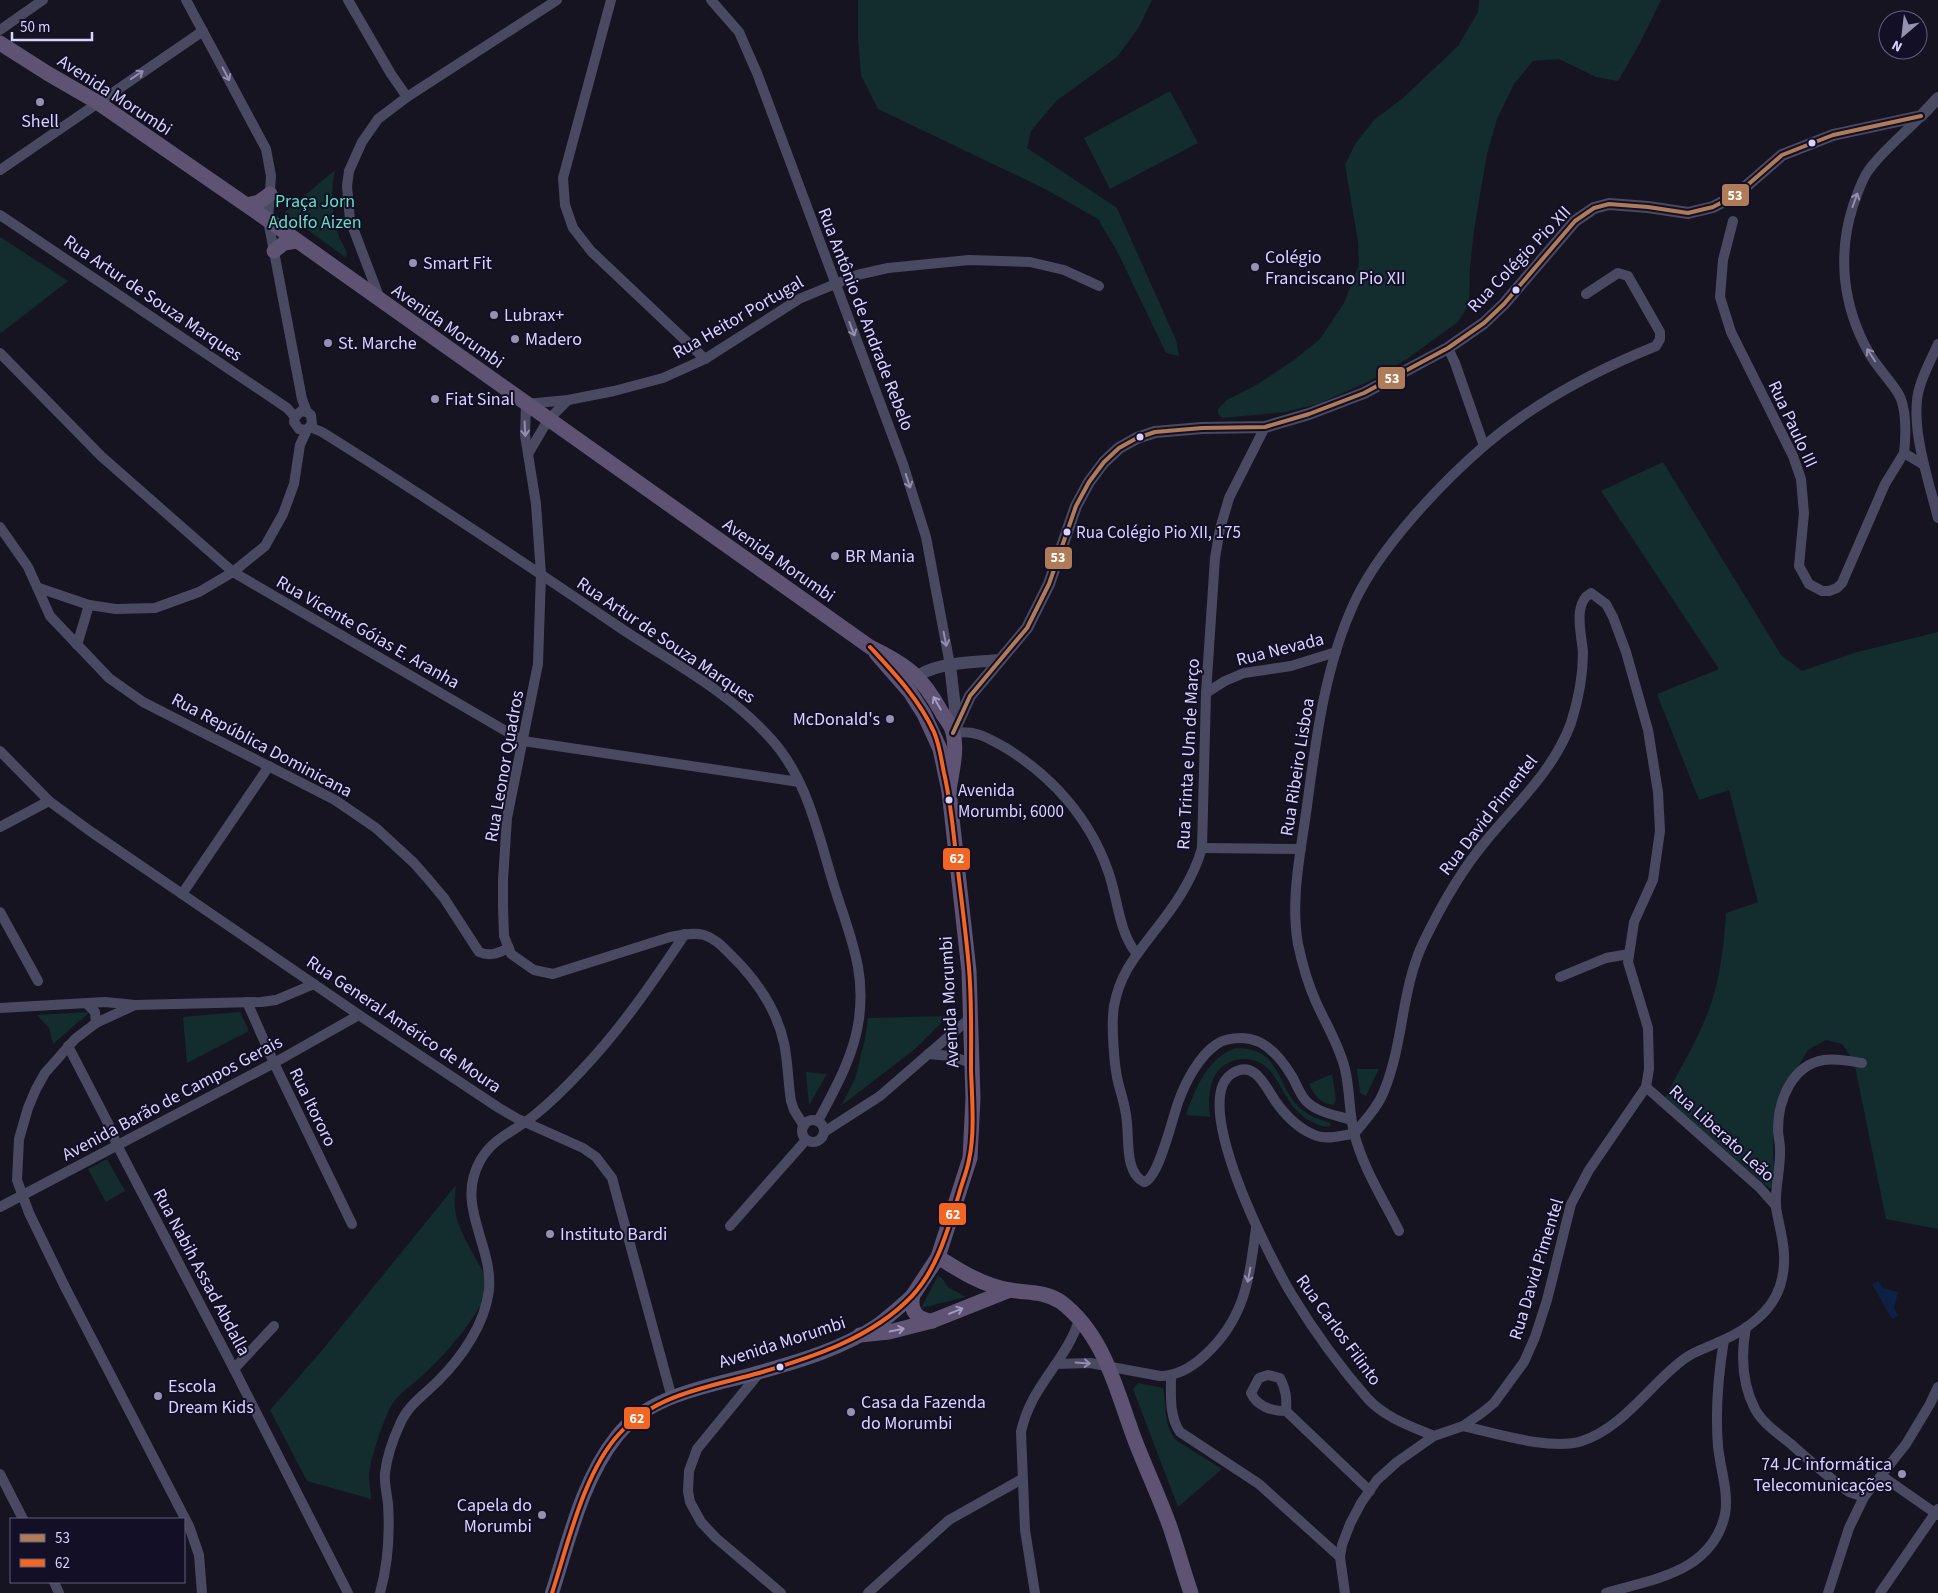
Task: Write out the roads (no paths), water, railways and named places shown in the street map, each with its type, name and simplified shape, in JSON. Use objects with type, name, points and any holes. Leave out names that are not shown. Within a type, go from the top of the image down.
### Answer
[{"type":"main road","name":"Avenida Morumbi","points":[[0,43],[97,102],[247,205],[870,647],[910,684],[934,732],[940,749],[949,791],[969,972],[973,1098],[970,1158],[938,1257],[913,1295],[891,1315],[860,1335],[834,1347],[760,1372],[672,1398],[639,1415],[618,1434],[594,1471],[552,1593]]},
{"type":"main road","points":[[247,205],[259,202],[270,194]]},
{"type":"main road","points":[[274,251],[284,243],[297,240]]},
{"type":"main road","points":[[910,684],[938,726],[945,731],[953,733]]},
{"type":"main road","name":"Avenida Morumbi","points":[[949,791],[954,746],[953,733]]},
{"type":"main road","points":[[938,1257],[982,1281],[1010,1290],[1027,1290],[1059,1301],[1079,1320],[1097,1343],[1110,1367],[1136,1442],[1168,1524],[1191,1593]]},
{"type":"main road","points":[[980,1302],[983,1292],[982,1281]]},
{"type":"main road","points":[[860,1335],[902,1330],[932,1321],[1010,1290]]},
{"type":"main road","points":[[913,1295],[912,1308],[915,1314],[932,1321]]},
{"type":"street","points":[[0,30],[43,0]]},
{"type":"street","points":[[39,588],[89,605],[116,610],[155,608],[199,592],[233,572],[265,546],[283,514],[294,484],[304,420],[302,400],[268,220],[272,176],[266,149],[186,0]]},
{"type":"street","points":[[348,0],[391,74],[407,97]]},
{"type":"street","points":[[381,301],[350,220],[347,186],[350,172],[362,142],[378,119],[407,97],[557,0]]},
{"type":"street","name":"Rua Antônio de Andrade Rebelo","points":[[711,0],[739,32],[757,73],[903,464],[926,537],[950,664]]},
{"type":"street","points":[[609,3],[563,178],[565,204],[573,228],[591,251],[705,359]]},
{"type":"street","points":[[0,170],[203,31]]},
{"type":"street","points":[[1924,464],[1904,453],[1906,437],[1900,395],[1869,353],[1852,316],[1843,267],[1847,225],[1856,195],[1868,172],[1938,98]]},
{"type":"street","name":"Rua Colégio Pio XII","points":[[953,733],[970,696],[1027,628],[1049,584],[1076,506],[1089,482],[1104,462],[1119,448],[1137,438],[1155,432],[1202,428],[1266,427],[1309,414],[1364,392],[1448,348],[1484,322],[1504,304],[1575,221],[1594,208],[1609,204],[1688,213],[1713,207],[1736,194],[1782,155],[1834,135],[1921,116]]},
{"type":"street","name":"Rua Artur de Souza Marques","points":[[0,215],[322,432],[392,475],[740,708],[773,741],[799,782],[810,810],[850,935],[858,974],[859,1018],[856,1036],[843,1075],[818,1121]]},
{"type":"street","name":"Rua Paulo III","points":[[1733,221],[1723,260],[1720,297],[1732,332],[1793,456],[1801,479],[1804,513],[1799,566],[1808,584],[1822,591],[1829,591],[1837,588],[1842,583],[1885,484],[1904,453]]},
{"type":"street","name":"Rua Heitor Portugal","points":[[526,404],[568,400],[614,391],[663,378],[705,359],[799,299],[834,283],[857,275],[888,268],[969,260],[1030,262],[1056,267],[1100,286]]},
{"type":"street","name":"Rua Ribeiro Lisboa","points":[[1400,1231],[1367,1169],[1354,1134],[1345,1070],[1339,1050],[1313,994],[1298,944],[1296,898],[1301,849],[1329,674],[1355,602],[1375,564],[1464,464],[1484,446],[1534,408],[1582,380],[1656,346],[1660,339],[1660,332],[1628,276],[1618,273],[1586,294]]},
{"type":"street","points":[[1938,344],[1919,388],[1917,414],[1920,446],[1938,518]]},
{"type":"street","points":[[1448,348],[1456,363],[1484,446]]},
{"type":"street","name":"Rua Vicente Góias E. Aranha","points":[[0,353],[101,456],[233,572],[523,741],[799,782]]},
{"type":"street","points":[[1900,395],[1912,394],[1919,388]]},
{"type":"street","points":[[528,455],[548,420],[568,400]]},
{"type":"street","name":"Rua Leonor Quadros","points":[[509,948],[504,936],[502,880],[507,818],[538,664],[541,574],[536,504],[524,428],[526,404]]},
{"type":"street","name":"Rua Trinta e Um de Março","points":[[1266,427],[1229,498],[1220,529],[1215,558],[1206,693],[1202,848],[1198,863],[1177,901],[1136,953],[1120,985],[1114,1006],[1113,1024],[1119,1084],[1126,1105],[1132,1168],[1137,1178],[1144,1182],[1150,1179],[1166,1144],[1179,1099],[1197,1065],[1212,1048],[1226,1039],[1249,1038],[1266,1045],[1274,1051],[1306,1100],[1323,1112],[1351,1120]]},
{"type":"street","name":"Rua República Dominicana","points":[[0,528],[28,567],[50,616],[109,678],[143,702],[335,800],[376,828],[414,862],[444,898],[479,952],[487,955],[495,954],[509,948]]},
{"type":"street","name":"Rua David Pimentel","points":[[1345,1593],[1340,1557],[1342,1545],[1350,1524],[1377,1480],[1397,1462],[1434,1436],[1463,1426],[1494,1403],[1524,1362],[1548,1300],[1571,1204],[1589,1170],[1646,1087],[1649,1069],[1648,1028],[1628,962],[1634,922],[1653,880],[1660,832],[1658,792],[1648,730],[1626,652],[1606,604],[1592,593],[1583,600],[1580,609],[1582,670],[1576,706],[1570,724],[1556,754],[1533,788],[1502,821],[1469,862],[1452,887],[1423,942],[1402,1011],[1394,1055],[1384,1092],[1374,1109],[1354,1134]]},
{"type":"street","points":[[77,645],[89,605]]},
{"type":"street","name":"Rua Nevada","points":[[1206,693],[1225,681],[1244,673],[1291,666],[1336,652]]},
{"type":"street","points":[[910,684],[937,666],[1000,660]]},
{"type":"street","points":[[950,664],[955,708],[953,733],[975,732],[985,736],[1026,761],[1061,792],[1096,839],[1109,873],[1126,938],[1136,953]]},
{"type":"street","name":"Rua General Américo de Moura","points":[[0,751],[49,801],[359,1015],[471,1091],[524,1122],[583,1148],[596,1157],[612,1178],[672,1398]]},
{"type":"street","points":[[182,894],[269,766]]},
{"type":"street","points":[[0,826],[49,801]]},
{"type":"street","points":[[1202,848],[1301,849]]},
{"type":"street","points":[[0,912],[38,981]]},
{"type":"street","points":[[380,1593],[388,1554],[385,1473],[400,1424],[407,1410],[439,1380],[458,1358],[477,1329],[489,1292],[484,1246],[472,1213],[470,1186],[473,1174],[481,1159],[493,1145],[510,1130],[535,1115],[581,1072],[624,1022],[685,934]]},
{"type":"street","points":[[509,948],[511,954],[524,964],[534,970],[552,974],[685,934],[713,938],[743,966],[763,993],[779,1027],[784,1044],[791,1101],[804,1126]]},
{"type":"street","points":[[1560,977],[1606,958],[1629,954]]},
{"type":"street","points":[[0,1008],[105,1002],[135,1005],[261,1002],[276,1000],[314,984]]},
{"type":"street","name":"Rua Itororo","points":[[247,1002],[274,1063],[352,1224]]},
{"type":"street","points":[[87,1004],[95,1012],[96,1023]]},
{"type":"street","points":[[135,1005],[96,1023],[68,1046],[46,1072],[28,1108],[20,1139],[17,1180],[22,1197],[65,1287],[185,1518]]},
{"type":"street","name":"Avenida Barão de Campos Gerais","points":[[0,1207],[274,1063],[359,1015]]},
{"type":"street","points":[[824,1132],[823,1126],[818,1121],[808,1121],[802,1132],[806,1140],[812,1142],[819,1141],[824,1132],[880,1096],[970,1018]]},
{"type":"street","name":"Rua Nabih Assad Abdalla","points":[[68,1046],[109,1125],[116,1145],[234,1369],[348,1593]]},
{"type":"street","points":[[928,1054],[951,1056],[971,1063]]},
{"type":"street","points":[[1463,1426],[1549,1444],[1566,1444],[1581,1441],[1609,1428],[1683,1359],[1724,1340],[1746,1327],[1766,1310],[1777,1296],[1784,1273],[1786,1252],[1776,1206],[1780,1148],[1778,1129],[1782,1104],[1790,1084],[1805,1068],[1813,1063],[1836,1060],[1862,1063]]},
{"type":"street","name":"Rua Carlos Filinto","points":[[1354,1134],[1322,1137],[1300,1127],[1276,1102],[1265,1083],[1249,1070],[1240,1069],[1225,1078],[1220,1092],[1220,1123],[1234,1169],[1256,1227],[1272,1260],[1310,1323],[1369,1399],[1388,1415],[1434,1436]]},
{"type":"street","name":"Rua Liberato Leão","points":[[1646,1087],[1723,1154],[1759,1187],[1776,1206]]},
{"type":"street","points":[[730,1226],[806,1140]]},
{"type":"street","points":[[1056,1364],[1082,1362],[1160,1376],[1171,1376],[1188,1369],[1216,1345],[1230,1328],[1244,1299],[1250,1275],[1256,1227]]},
{"type":"street","points":[[1035,1593],[1025,1530],[1021,1432],[1024,1419],[1035,1394],[1074,1334],[1079,1320]]},
{"type":"street","points":[[234,1369],[274,1326]]},
{"type":"street","points":[[1746,1327],[1742,1347],[1744,1368],[1748,1391],[1756,1411],[1771,1428],[1831,1479],[1850,1492],[1864,1497]]},
{"type":"street","points":[[1606,1593],[1680,1569],[1703,1554],[1718,1533],[1725,1513],[1718,1446],[1717,1406],[1717,1387],[1724,1340]]},
{"type":"street","points":[[760,1372],[697,1449],[688,1471],[688,1491],[690,1502],[701,1522],[716,1538],[781,1593]]},
{"type":"street","points":[[1171,1376],[1173,1413],[1175,1425],[1180,1432],[1259,1484],[1340,1557]]},
{"type":"street","points":[[1828,1593],[1849,1528],[1864,1497],[1906,1444],[1938,1387]]},
{"type":"street","points":[[1286,1412],[1370,1491]]},
{"type":"street","points":[[0,1474],[22,1518]]},
{"type":"street","points":[[1880,1593],[1937,1513],[1882,1476]]},
{"type":"street","points":[[868,1593],[949,1520],[1022,1479]]},
{"type":"street","points":[[185,1518],[199,1555],[202,1593]]},
{"type":"water","points":[[1878,1281],[1883,1288],[1898,1292],[1894,1308],[1898,1316],[1892,1319],[1872,1284]]},
{"type":"place","name":"Shell","points":[[40,102]]},
{"type":"place","name":"Smart Fit","points":[[413,263]]},
{"type":"place","name":"Colégio Franciscano Pio XII","points":[[1255,267]]},
{"type":"place","name":"Lubrax+","points":[[494,315]]},
{"type":"place","name":"Madero","points":[[515,339]]},
{"type":"place","name":"St. Marche","points":[[328,343]]},
{"type":"place","name":"Fiat Sinal","points":[[435,399]]},
{"type":"place","name":"Rua Colégio Pio XII, 175","points":[[1067,532]]},
{"type":"place","name":"BR Mania","points":[[835,556]]},
{"type":"place","name":"McDonald's","points":[[890,719]]},
{"type":"place","name":"Avenida Morumbi, 6000","points":[[949,800]]},
{"type":"place","name":"Instituto Bardi","points":[[550,1234]]},
{"type":"place","name":"Escola Dream Kids","points":[[158,1396]]},
{"type":"place","name":"Casa da Fazenda do Morumbi","points":[[851,1412]]},
{"type":"place","name":"74 JC informática Telecomunicações","points":[[1902,1474]]},
{"type":"place","name":"Capela do Morumbi","points":[[542,1515]]},
{"type":"park label","name":"Praça Jorn Adolfo Aizen","points":[[315,211]]}]
